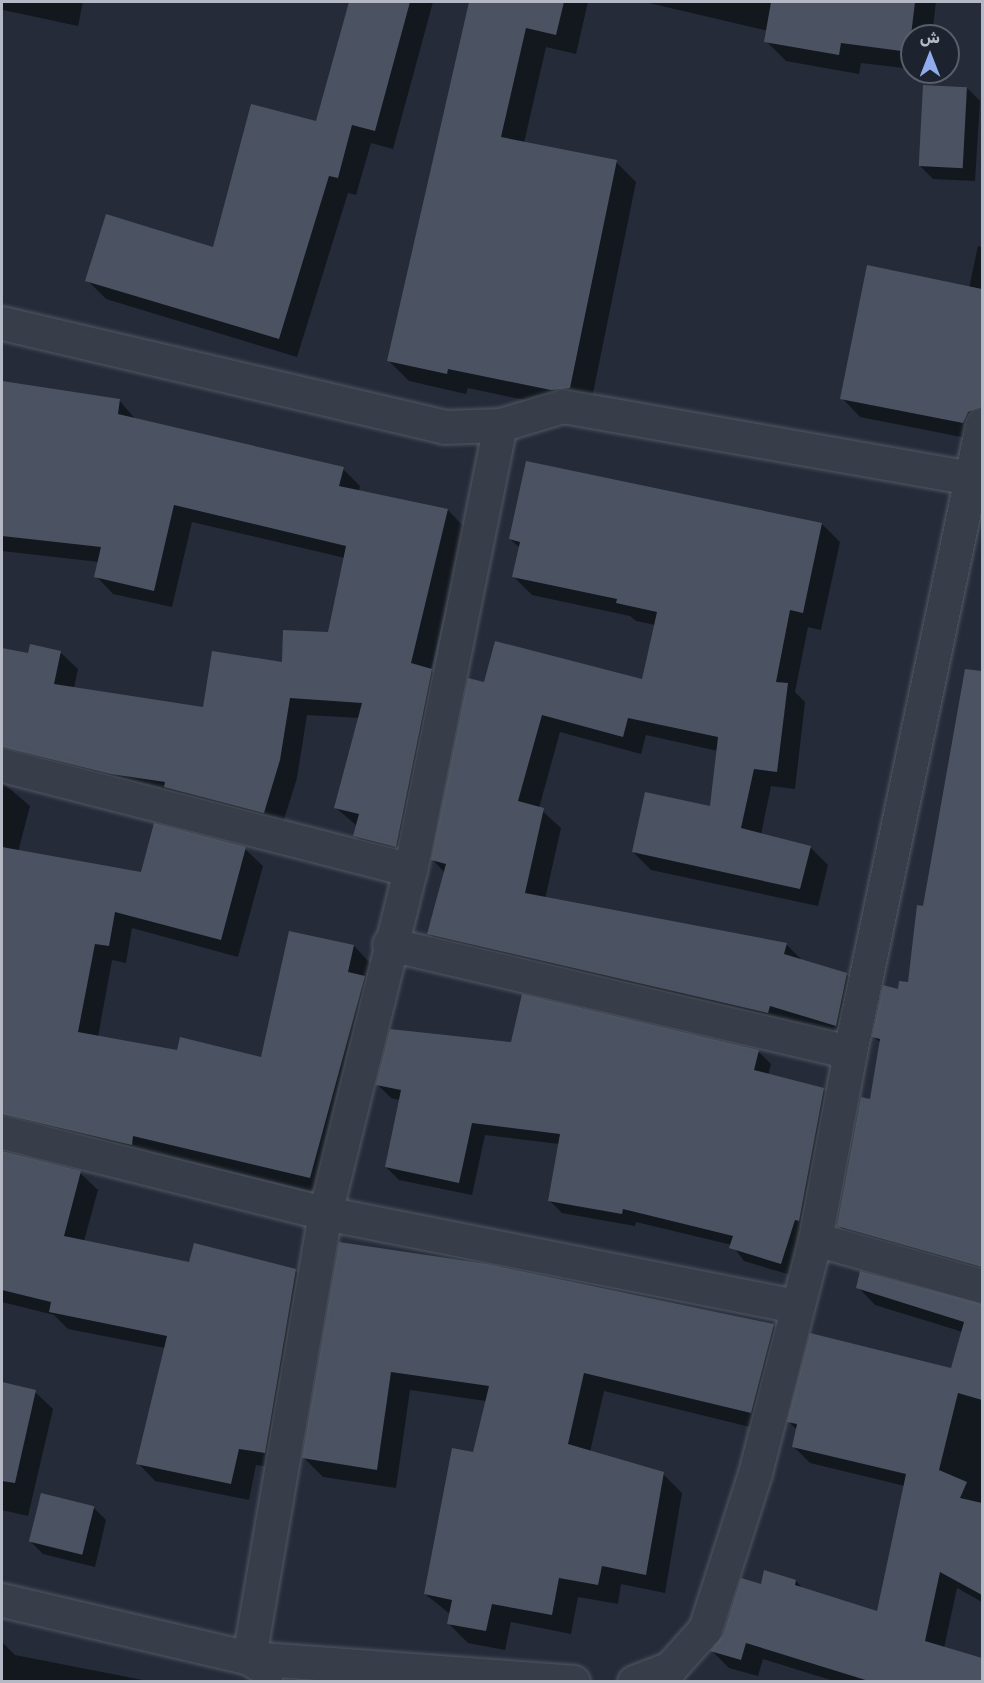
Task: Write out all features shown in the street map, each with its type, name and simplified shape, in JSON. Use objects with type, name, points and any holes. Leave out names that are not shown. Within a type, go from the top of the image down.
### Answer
[{"type":"street","points":[[2,323],[444,427],[500,425],[563,406],[976,478]]},
{"type":"street","points":[[249,1658],[325,1213],[389,944],[410,870],[500,425]]},
{"type":"street","points":[[634,1682],[670,1668],[705,1629],[755,1473],[795,1306],[815,1239],[850,1052],[976,478],[982,425]]},
{"type":"street","points":[[2,765],[410,870]]},
{"type":"street","points":[[389,944],[850,1052]]},
{"type":"street","points":[[2,1132],[325,1213],[795,1306]]},
{"type":"street","points":[[815,1239],[982,1286]]},
{"type":"street","points":[[2,1600],[249,1658],[573,1682]]},
{"type":"street","points":[[249,1658],[287,1682]]},
{"type":"building","points":[[349,2],[410,2],[375,131],[352,125],[338,178],[329,176],[279,339],[85,281],[106,214],[213,247],[251,104],[316,121]]},
{"type":"building","points":[[469,2],[564,2],[556,35],[526,28],[501,137],[617,160],[570,388],[551,390],[448,369],[447,374],[387,361]]},
{"type":"building","points":[[771,2],[915,2],[912,24],[900,24],[900,51],[841,43],[839,55],[764,42]]},
{"type":"building","points":[[923,85],[967,87],[963,168],[919,166]]},
{"type":"building","points":[[867,265],[982,289],[982,407],[968,412],[963,423],[840,399]]},
{"type":"building","points":[[2,381],[120,399],[118,414],[344,467],[339,486],[448,509],[411,663],[432,669],[396,847],[353,836],[359,814],[334,808],[362,703],[290,698],[280,760],[264,813],[164,787],[165,782],[111,774],[2,747],[2,648],[28,653],[30,644],[61,651],[54,684],[203,707],[212,651],[282,662],[283,630],[328,632],[346,546],[174,505],[154,591],[94,577],[101,547],[2,536]]},
{"type":"building","points":[[526,461],[822,523],[803,613],[790,610],[776,682],[788,683],[777,772],[754,769],[741,828],[811,846],[800,889],[632,852],[645,792],[710,806],[718,737],[628,718],[623,737],[542,715],[518,801],[544,808],[525,893],[787,943],[784,954],[847,973],[836,1026],[770,1006],[768,1013],[427,934],[446,864],[431,860],[468,678],[484,682],[495,641],[642,679],[657,612],[616,603],[617,599],[512,577],[520,542],[509,539]]},
{"type":"building","points":[[965,669],[982,671],[982,1267],[837,1226],[861,1097],[870,1099],[880,1039],[872,1037],[883,985],[898,989],[899,981],[908,982],[917,905],[923,906]]},
{"type":"building","points":[[154,823],[246,847],[221,940],[115,912],[109,946],[95,944],[78,1032],[177,1050],[180,1037],[261,1057],[289,931],[354,945],[348,972],[365,976],[310,1178],[133,1136],[132,1145],[2,1114],[2,847],[141,872]]},
{"type":"building","points":[[522,994],[759,1050],[754,1070],[824,1088],[799,1221],[795,1220],[781,1264],[729,1248],[733,1236],[623,1209],[622,1214],[548,1201],[560,1134],[472,1123],[459,1183],[385,1167],[401,1090],[376,1085],[390,1029],[511,1042]]},
{"type":"building","points":[[2,1151],[81,1171],[64,1236],[189,1262],[194,1243],[296,1269],[265,1453],[239,1449],[231,1484],[136,1464],[167,1336],[49,1312],[51,1302],[2,1290]]},
{"type":"building","points":[[339,1242],[487,1264],[774,1324],[751,1413],[584,1373],[568,1444],[664,1472],[646,1575],[602,1566],[598,1585],[559,1578],[552,1615],[492,1604],[486,1631],[447,1624],[452,1600],[424,1594],[452,1448],[473,1452],[489,1386],[391,1372],[377,1470],[302,1458]]},
{"type":"building","points":[[860,1271],[982,1304],[982,1400],[958,1393],[939,1470],[967,1482],[960,1498],[982,1503],[982,1595],[940,1572],[925,1641],[982,1658],[982,1682],[872,1682],[746,1643],[741,1660],[710,1651],[723,1635],[741,1578],[761,1584],[764,1570],[796,1580],[795,1585],[877,1611],[906,1474],[792,1447],[797,1424],[787,1422],[810,1333],[951,1368],[964,1322],[856,1288]]},
{"type":"building","points":[[2,1382],[36,1390],[15,1483],[2,1481]]},
{"type":"building","points":[[41,1493],[94,1506],[82,1555],[29,1542]]}]
